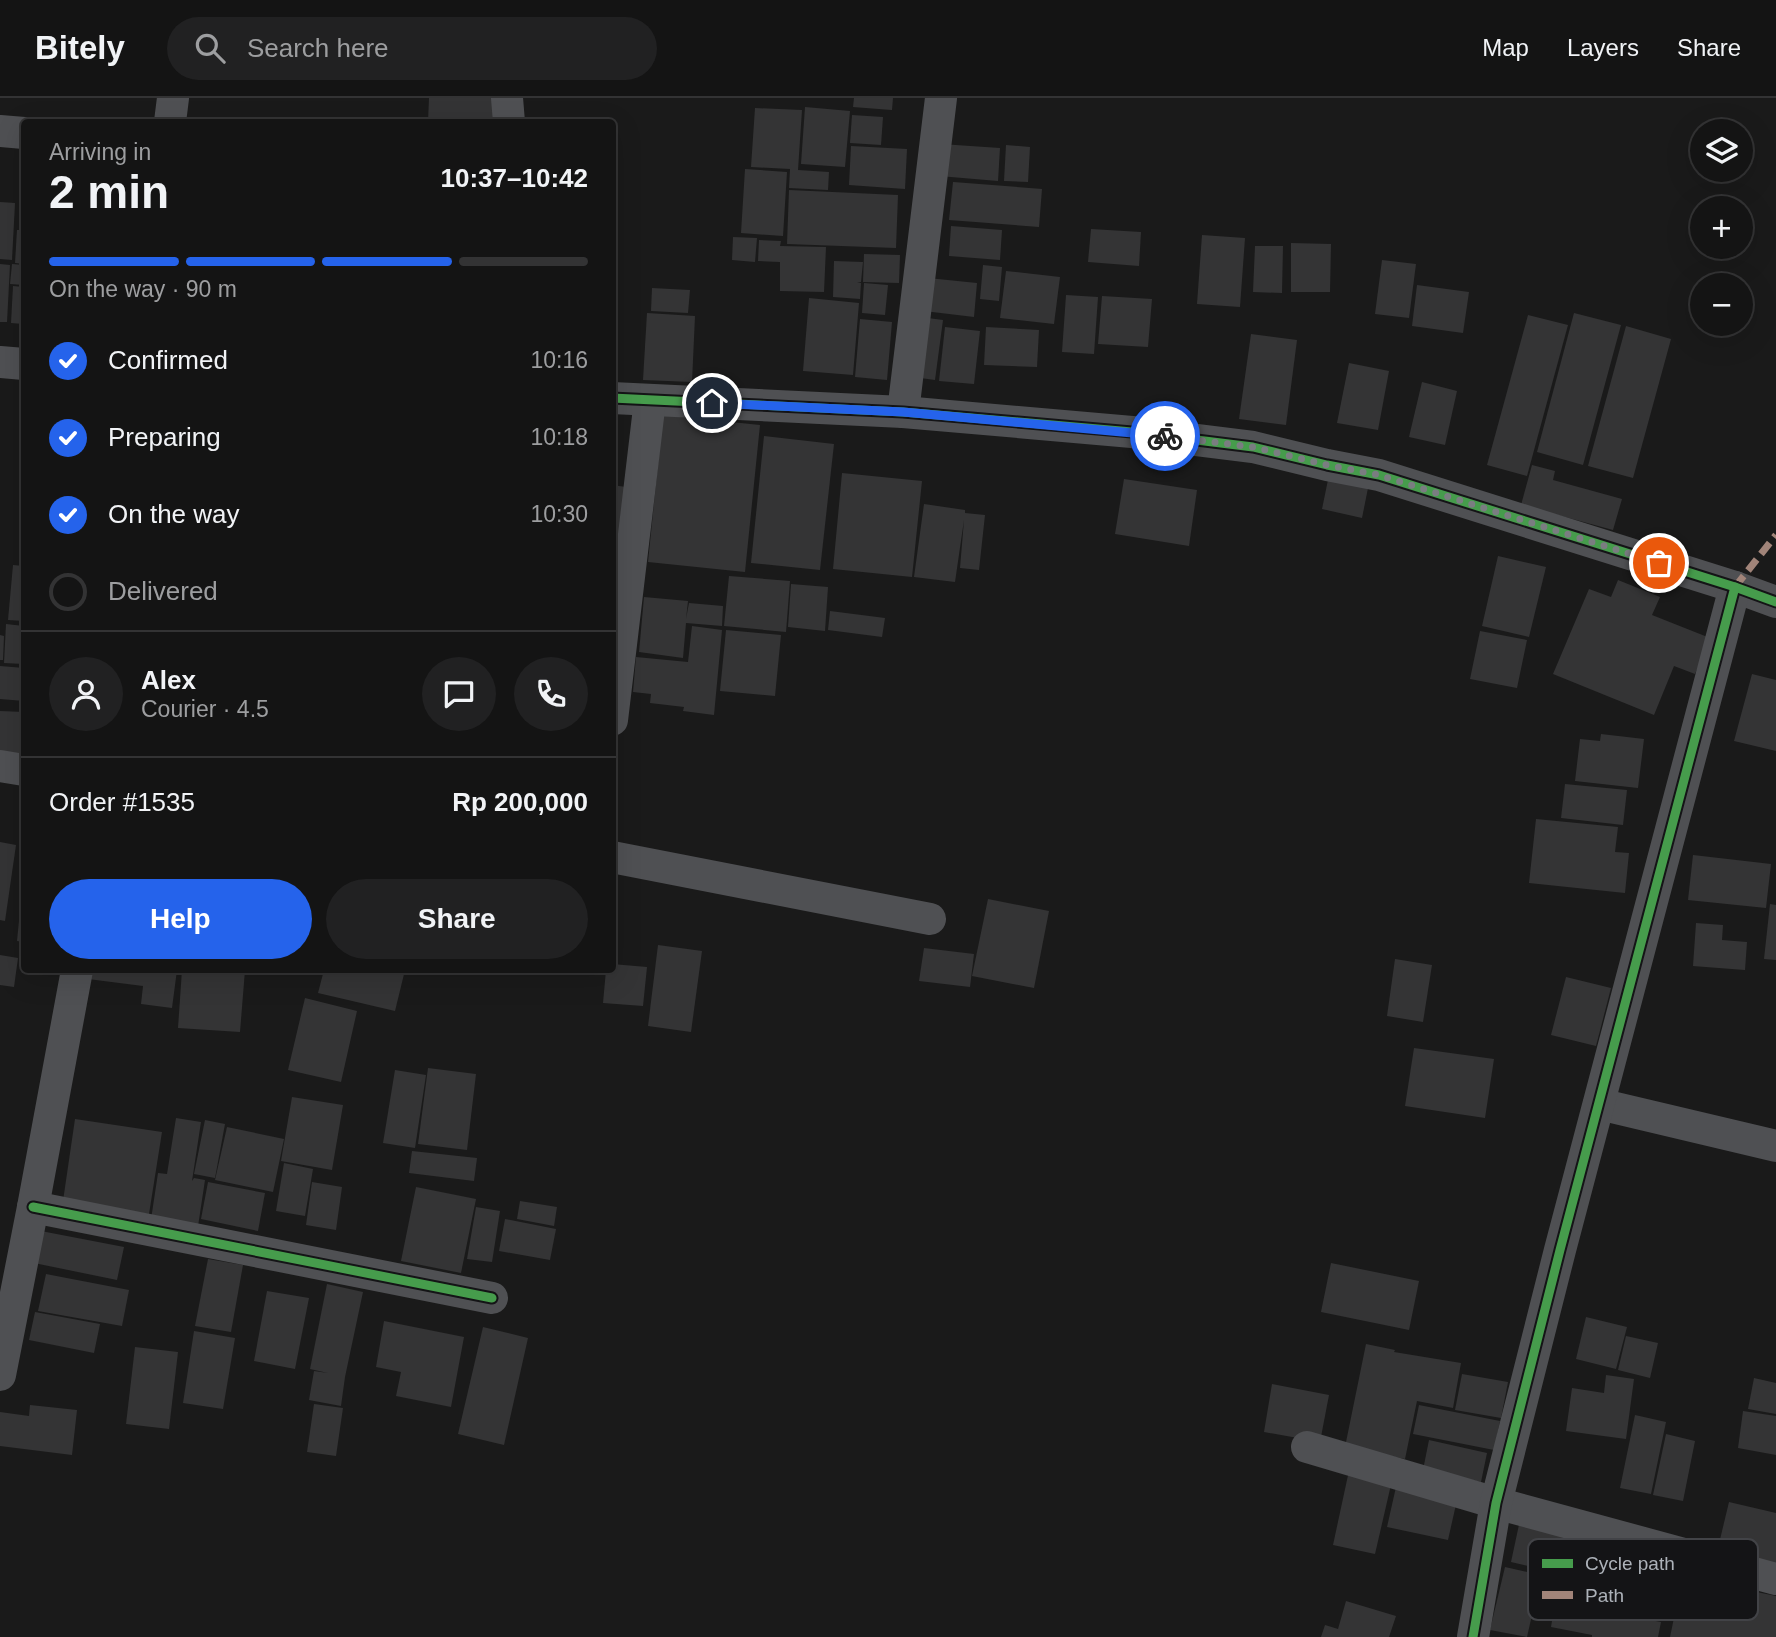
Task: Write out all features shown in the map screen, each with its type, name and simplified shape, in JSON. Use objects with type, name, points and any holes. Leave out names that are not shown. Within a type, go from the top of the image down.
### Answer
[{"type":"street","points":[[170,119],[173,98]]},
{"type":"street","points":[[507,98],[509,119]]},
{"type":"street","points":[[903,412],[941,98]]},
{"type":"street","points":[[0,131],[21,133]]},
{"type":"street","points":[[0,362],[21,364]]},
{"type":"street","points":[[616,398],[903,412],[1132,432],[1253,447],[1379,475],[1776,602]]},
{"type":"street","points":[[616,686],[650,400]]},
{"type":"street","points":[[1473,1637],[1496,1503],[1735,587]]},
{"type":"street","points":[[0,766],[21,770]]},
{"type":"street","points":[[616,858],[930,919]]},
{"type":"street","points":[[0,1375],[11,1257],[33,1207],[76,973]]},
{"type":"street","points":[[1599,1104],[1776,1146]]},
{"type":"street","points":[[33,1207],[492,1298]]},
{"type":"street","points":[[1307,1447],[1629,1539]]},
{"type":"street","points":[[1758,1574],[1776,1579]]},
{"type":"building","points":[[429,98],[499,98],[498,119],[428,119]]},
{"type":"building","points":[[854,98],[893,98],[892,110],[853,107]]},
{"type":"building","points":[[805,107],[850,111],[845,167],[801,164]]},
{"type":"building","points":[[755,108],[802,110],[798,170],[829,172],[828,190],[789,188],[790,169],[751,167]]},
{"type":"building","points":[[852,115],[883,117],[881,145],[850,143]]},
{"type":"building","points":[[941,144],[1000,148],[998,181],[939,176]]},
{"type":"building","points":[[1006,145],[1030,147],[1028,182],[1004,181]]},
{"type":"building","points":[[851,146],[907,149],[905,189],[849,185]]},
{"type":"building","points":[[745,169],[787,172],[783,236],[741,233]]},
{"type":"building","points":[[953,182],[1042,189],[1039,227],[949,220]]},
{"type":"building","points":[[789,190],[898,195],[896,248],[787,244]]},
{"type":"building","points":[[0,202],[15,203],[12,260],[0,259]]},
{"type":"building","points":[[951,226],[1002,230],[1000,260],[949,256]]},
{"type":"building","points":[[1091,229],[1141,232],[1139,266],[1088,262]]},
{"type":"building","points":[[17,230],[21,230],[21,264],[15,263]]},
{"type":"building","points":[[1202,235],[1245,238],[1240,307],[1197,304]]},
{"type":"building","points":[[733,237],[757,238],[755,262],[732,260]]},
{"type":"building","points":[[759,240],[781,241],[780,246],[826,247],[824,292],[780,291],[780,262],[758,261]]},
{"type":"building","points":[[1291,243],[1331,244],[1330,292],[1291,292]]},
{"type":"building","points":[[1255,246],[1283,246],[1282,293],[1253,292]]},
{"type":"building","points":[[864,254],[900,255],[899,283],[863,282]]},
{"type":"building","points":[[1382,260],[1416,264],[1409,318],[1375,314]]},
{"type":"building","points":[[834,261],[863,262],[861,282],[857,282],[861,283],[860,299],[833,297]]},
{"type":"building","points":[[0,264],[10,265],[7,322],[0,322]]},
{"type":"building","points":[[12,264],[21,265],[21,285],[10,284]]},
{"type":"building","points":[[983,265],[1002,267],[999,301],[980,299]]},
{"type":"building","points":[[1006,271],[1060,277],[1054,324],[1000,318]]},
{"type":"building","points":[[928,278],[977,283],[974,317],[924,311]]},
{"type":"building","points":[[864,283],[888,285],[885,315],[862,313]]},
{"type":"building","points":[[1417,285],[1469,292],[1463,333],[1412,326]]},
{"type":"building","points":[[13,286],[21,287],[21,324],[11,323]]},
{"type":"building","points":[[652,288],[690,290],[688,313],[651,311]]},
{"type":"building","points":[[1066,295],[1098,297],[1094,354],[1062,352]]},
{"type":"building","points":[[1102,296],[1152,299],[1148,347],[1098,344]]},
{"type":"building","points":[[809,298],[859,303],[853,375],[803,371]]},
{"type":"building","points":[[647,313],[695,316],[692,382],[643,380]]},
{"type":"building","points":[[1574,313],[1621,325],[1583,465],[1537,452]]},
{"type":"building","points":[[1528,315],[1568,325],[1527,476],[1487,465]]},
{"type":"building","points":[[920,317],[943,320],[935,380],[913,377]]},
{"type":"building","points":[[860,319],[892,322],[887,380],[855,377]]},
{"type":"building","points":[[1626,326],[1671,339],[1633,478],[1588,466]]},
{"type":"building","points":[[945,327],[980,331],[974,384],[939,381]]},
{"type":"building","points":[[986,327],[1039,330],[1037,367],[984,365]]},
{"type":"building","points":[[1251,334],[1297,340],[1286,425],[1239,419]]},
{"type":"building","points":[[1349,363],[1389,371],[1378,430],[1337,423]]},
{"type":"building","points":[[1422,382],[1457,391],[1445,445],[1409,437]]},
{"type":"building","points":[[663,415],[760,425],[745,572],[648,562]]},
{"type":"building","points":[[764,436],[834,444],[820,570],[751,563]]},
{"type":"building","points":[[1532,465],[1555,471],[1553,480],[1622,499],[1613,530],[1521,505]]},
{"type":"building","points":[[842,473],[922,481],[912,577],[833,569]]},
{"type":"building","points":[[1329,475],[1369,483],[1362,518],[1322,509]]},
{"type":"building","points":[[1124,479],[1197,490],[1189,546],[1115,534]]},
{"type":"building","points":[[616,486],[626,487],[620,540],[616,540]]},
{"type":"building","points":[[924,504],[985,515],[979,570],[960,568],[964,520],[955,582],[914,577]]},
{"type":"building","points":[[1498,556],[1546,567],[1529,637],[1482,626]]},
{"type":"building","points":[[13,565],[21,566],[21,621],[8,620]]},
{"type":"building","points":[[729,576],[790,581],[786,632],[724,626]]},
{"type":"building","points":[[1618,580],[1660,597],[1652,615],[1710,638],[1695,674],[1674,666],[1654,715],[1553,674],[1589,589],[1611,597]]},
{"type":"building","points":[[791,584],[828,587],[825,631],[788,627]]},
{"type":"building","points":[[644,597],[688,601],[686,619],[689,603],[723,606],[722,626],[686,623],[683,658],[639,652]]},
{"type":"building","points":[[830,611],[885,618],[882,637],[828,630]]},
{"type":"building","points":[[6,624],[21,626],[21,664],[4,663]]},
{"type":"building","points":[[692,626],[722,630],[714,715],[683,711],[684,707],[650,703],[651,694],[633,692],[636,657],[688,662]]},
{"type":"building","points":[[726,630],[781,635],[775,696],[720,691]]},
{"type":"building","points":[[1480,631],[1527,640],[1517,688],[1470,679]]},
{"type":"building","points":[[0,635],[4,636],[3,660],[0,660]]},
{"type":"building","points":[[0,666],[21,668],[21,701],[0,699]]},
{"type":"building","points":[[1752,674],[1776,680],[1776,751],[1734,741]]},
{"type":"building","points":[[0,711],[21,712],[20,758],[0,757]]},
{"type":"building","points":[[1601,734],[1644,739],[1638,788],[1575,781],[1580,739],[1600,741]]},
{"type":"building","points":[[1565,784],[1627,790],[1623,825],[1561,818]]},
{"type":"building","points":[[1536,819],[1618,827],[1615,852],[1629,853],[1625,893],[1529,883]]},
{"type":"building","points":[[0,842],[16,845],[5,921],[0,920]]},
{"type":"building","points":[[1693,855],[1771,864],[1766,908],[1688,900]]},
{"type":"building","points":[[988,899],[1049,911],[1034,988],[972,976]]},
{"type":"building","points":[[1770,904],[1776,905],[1776,960],[1764,959]]},
{"type":"building","points":[[20,911],[21,942],[17,941]]},
{"type":"building","points":[[1696,923],[1723,925],[1722,940],[1747,942],[1745,970],[1693,966]]},
{"type":"building","points":[[658,945],[702,951],[691,1032],[648,1026]]},
{"type":"building","points":[[924,948],[974,954],[970,987],[919,981]]},
{"type":"building","points":[[0,955],[18,958],[14,987],[0,985]]},
{"type":"building","points":[[1395,959],[1432,965],[1423,1022],[1387,1016]]},
{"type":"building","points":[[616,964],[647,967],[643,1006],[603,1003],[606,973],[616,973]]},
{"type":"building","points":[[89,973],[177,973],[172,1008],[141,1004],[143,986],[88,979]]},
{"type":"building","points":[[182,973],[245,973],[240,1032],[178,1028]]},
{"type":"building","points":[[323,973],[404,973],[395,1011],[318,993]]},
{"type":"building","points":[[1566,977],[1611,988],[1596,1046],[1551,1035]]},
{"type":"building","points":[[305,998],[357,1011],[341,1082],[288,1070]]},
{"type":"building","points":[[1414,1048],[1494,1059],[1485,1118],[1405,1106]]},
{"type":"building","points":[[428,1068],[476,1074],[467,1150],[418,1144]]},
{"type":"building","points":[[395,1070],[426,1075],[415,1148],[383,1143]]},
{"type":"building","points":[[292,1097],[343,1105],[332,1170],[281,1161]]},
{"type":"building","points":[[176,1118],[201,1122],[192,1181],[194,1178],[205,1180],[197,1233],[150,1226],[158,1173],[167,1174]]},
{"type":"building","points":[[75,1119],[162,1132],[149,1214],[63,1201]]},
{"type":"building","points":[[205,1120],[225,1124],[215,1178],[194,1174]]},
{"type":"building","points":[[227,1127],[284,1139],[273,1192],[215,1180]]},
{"type":"building","points":[[412,1151],[477,1158],[474,1181],[409,1173]]},
{"type":"building","points":[[284,1163],[313,1169],[305,1216],[276,1211]]},
{"type":"building","points":[[208,1182],[265,1193],[258,1231],[201,1219]]},
{"type":"building","points":[[312,1182],[342,1187],[336,1230],[306,1225]]},
{"type":"building","points":[[416,1187],[476,1199],[461,1273],[401,1261]]},
{"type":"building","points":[[520,1201],[557,1207],[554,1226],[517,1219]]},
{"type":"building","points":[[476,1207],[500,1211],[492,1262],[467,1259]]},
{"type":"building","points":[[505,1219],[556,1229],[550,1260],[499,1251]]},
{"type":"building","points":[[41,1231],[124,1247],[117,1280],[34,1263]]},
{"type":"building","points":[[208,1259],[243,1265],[231,1332],[195,1326]]},
{"type":"building","points":[[1331,1263],[1419,1281],[1409,1330],[1321,1312]]},
{"type":"building","points":[[46,1274],[129,1290],[122,1326],[38,1311]]},
{"type":"building","points":[[327,1284],[363,1292],[341,1406],[309,1400],[314,1371],[328,1373],[310,1369]]},
{"type":"building","points":[[267,1291],[309,1298],[295,1369],[254,1361]]},
{"type":"building","points":[[35,1312],[100,1324],[94,1353],[29,1340]]},
{"type":"building","points":[[1586,1317],[1627,1327],[1616,1369],[1576,1359]]},
{"type":"building","points":[[384,1321],[464,1337],[451,1407],[396,1396],[401,1372],[376,1367]]},
{"type":"building","points":[[483,1327],[528,1338],[504,1445],[458,1434]]},
{"type":"building","points":[[194,1331],[235,1338],[223,1409],[183,1403]]},
{"type":"building","points":[[1626,1336],[1658,1343],[1650,1378],[1618,1370]]},
{"type":"building","points":[[1366,1344],[1395,1350],[1394,1352],[1461,1363],[1453,1408],[1417,1401],[1405,1459],[1345,1447]]},
{"type":"building","points":[[135,1347],[178,1352],[169,1429],[126,1424]]},
{"type":"building","points":[[1462,1374],[1508,1382],[1501,1418],[1455,1410]]},
{"type":"building","points":[[1606,1375],[1634,1379],[1626,1439],[1566,1431],[1572,1388],[1604,1393]]},
{"type":"building","points":[[1754,1378],[1776,1383],[1776,1414],[1748,1409]]},
{"type":"building","points":[[1272,1384],[1329,1395],[1320,1442],[1264,1432]]},
{"type":"building","points":[[314,1404],[343,1408],[336,1456],[307,1452]]},
{"type":"building","points":[[30,1405],[77,1410],[72,1455],[0,1446],[0,1412],[29,1416]]},
{"type":"building","points":[[1419,1405],[1500,1421],[1494,1450],[1413,1434]]},
{"type":"building","points":[[1743,1411],[1776,1416],[1776,1455],[1738,1448]]},
{"type":"building","points":[[1635,1415],[1666,1422],[1651,1494],[1620,1488]]},
{"type":"building","points":[[1666,1434],[1695,1441],[1683,1501],[1653,1495]]},
{"type":"building","points":[[1429,1440],[1487,1453],[1481,1482],[1423,1470]]},
{"type":"building","points":[[1350,1466],[1393,1476],[1375,1554],[1333,1545]]},
{"type":"building","points":[[1396,1487],[1457,1500],[1448,1540],[1387,1527]]},
{"type":"building","points":[[1729,1502],[1776,1513],[1776,1566],[1758,1562],[1758,1539],[1720,1539]]},
{"type":"building","points":[[1520,1520],[1567,1531],[1565,1539],[1528,1539],[1528,1566],[1511,1562]]},
{"type":"building","points":[[1505,1567],[1528,1572],[1528,1620],[1531,1620],[1527,1637],[1490,1630]]},
{"type":"building","points":[[1758,1592],[1776,1596],[1776,1637],[1670,1637],[1674,1620],[1758,1620]]},
{"type":"building","points":[[1346,1601],[1396,1616],[1389,1637],[1321,1637],[1325,1625],[1338,1629]]},
{"type":"building","points":[[1552,1620],[1661,1622],[1658,1637],[1592,1637],[1551,1627]]},
{"type":"marked path","points":[[1735,587],[1776,535]]},
{"type":"cycle path","points":[[616,398],[903,412],[1132,432],[1253,447],[1379,475],[1776,602]]},
{"type":"cycle path","points":[[1473,1637],[1496,1503],[1735,587]]},
{"type":"cycle path","points":[[33,1207],[492,1298]]},
{"type":"way so far","points":[[1165,436],[1253,447],[1379,475],[1659,563]]},
{"type":"route","points":[[712,403],[903,412],[1165,436]]}]
